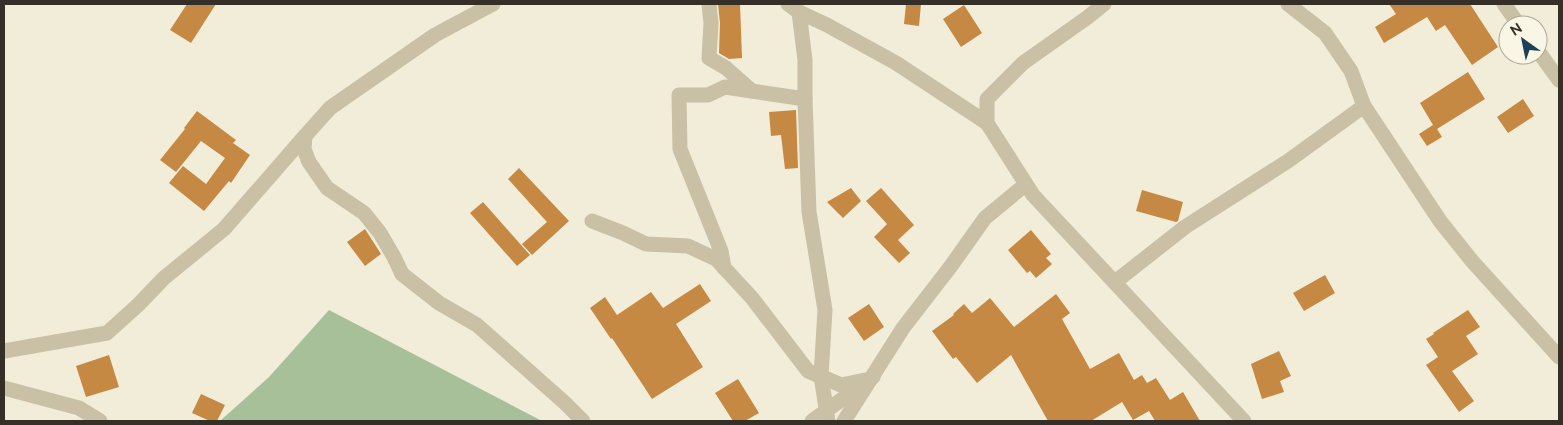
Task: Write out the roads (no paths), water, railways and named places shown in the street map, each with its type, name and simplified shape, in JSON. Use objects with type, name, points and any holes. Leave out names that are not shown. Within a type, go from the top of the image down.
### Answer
[{"type":"street","points":[[4,351],[106,333],[138,305],[164,278],[224,229],[330,108],[435,36],[493,4]]},
{"type":"street","points":[[710,4],[710,58],[726,68],[752,92]]},
{"type":"street","points":[[987,123],[987,99],[1023,63],[1104,4]]},
{"type":"street","points":[[1288,4],[1325,33],[1351,71],[1364,106],[1440,221],[1472,261],[1559,357]]},
{"type":"street","points":[[1504,4],[1512,15]]},
{"type":"street","points":[[793,8],[827,24],[896,63],[987,123],[1033,195],[1244,421]]},
{"type":"street","points":[[793,8],[805,60],[809,212],[825,310],[821,376],[816,404],[808,421]]},
{"type":"street","points":[[1548,65],[1559,80]]},
{"type":"street","points":[[724,268],[721,251],[680,149],[679,95],[708,95],[726,87],[805,99]]},
{"type":"street","points":[[1115,282],[1184,228],[1288,161],[1364,106]]},
{"type":"street","points":[[305,136],[304,149],[309,162],[328,188],[364,213],[380,234],[402,274],[439,303],[477,325],[583,421]]},
{"type":"street","points":[[844,421],[903,328],[985,218],[1026,184]]},
{"type":"street","points":[[592,221],[646,244],[688,246],[716,258],[757,305],[808,371],[841,385],[871,378]]},
{"type":"street","points":[[821,376],[827,416]]},
{"type":"street","points":[[812,421],[827,416],[871,378]]},
{"type":"street","points":[[4,388],[79,408],[100,421]]}]
